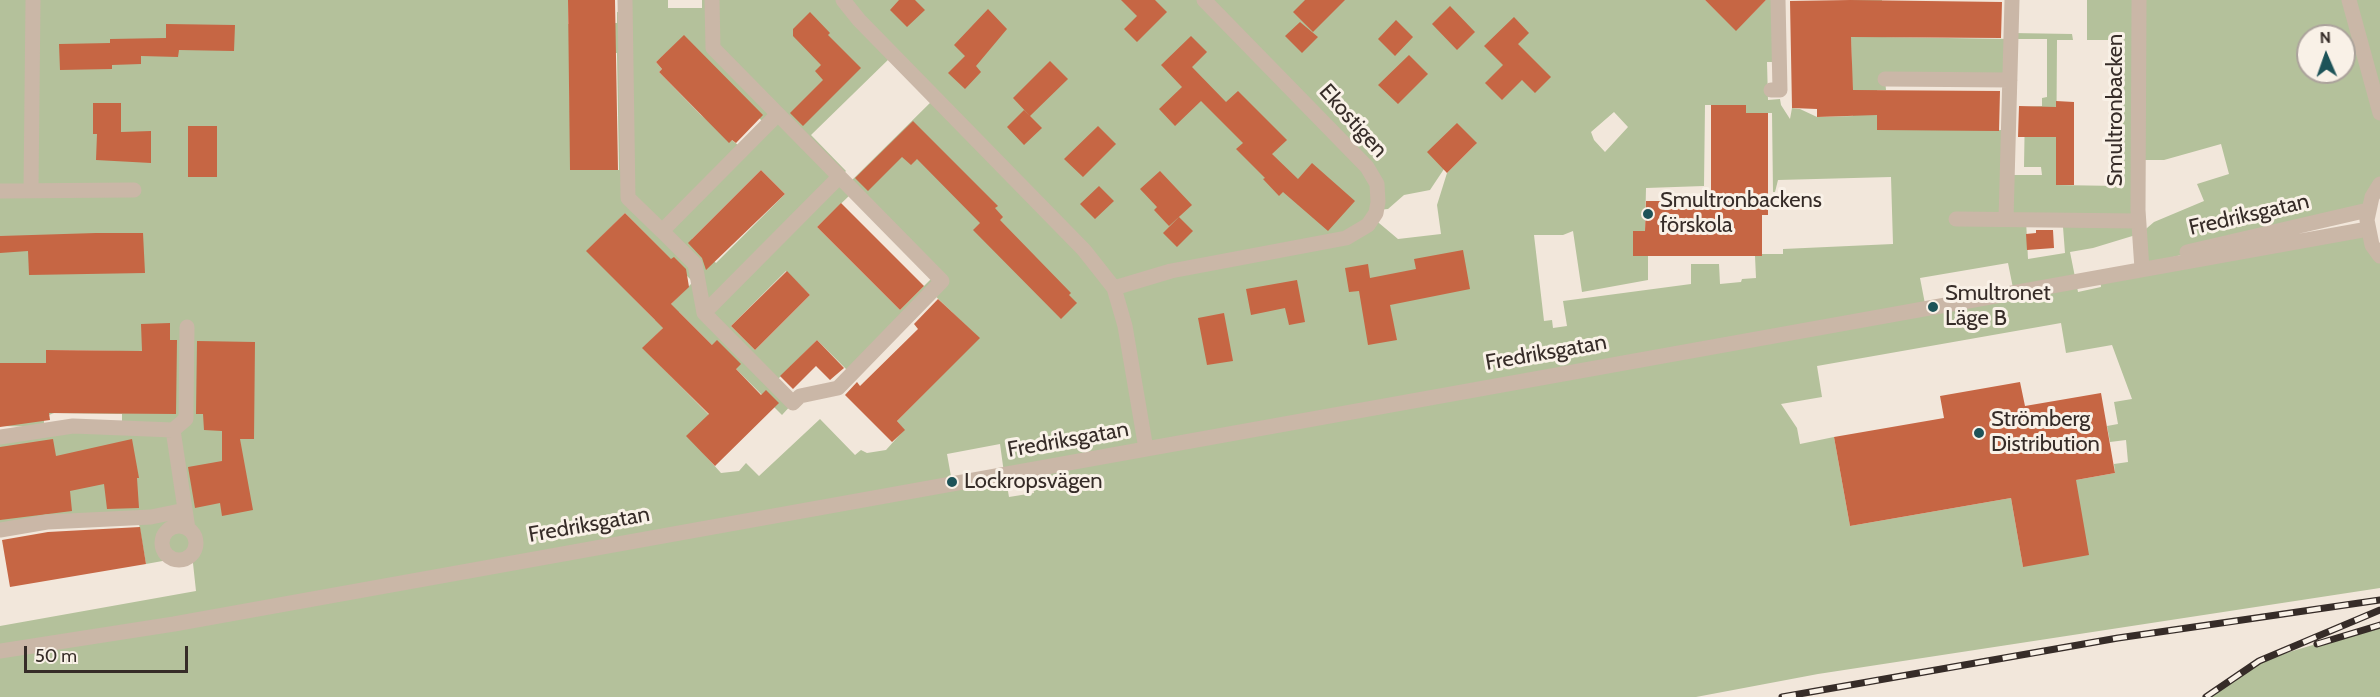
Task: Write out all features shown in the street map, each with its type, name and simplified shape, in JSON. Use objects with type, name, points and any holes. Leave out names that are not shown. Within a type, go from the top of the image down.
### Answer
[{"type":"street","points":[[31,191],[33,0]]},
{"type":"street","points":[[625,0],[628,198],[695,264],[704,313],[793,403],[800,396],[838,387],[942,281],[713,48],[712,0]]},
{"type":"street","points":[[843,0],[859,20],[1084,250],[1114,288],[1125,326],[1146,449]]},
{"type":"street","name":"Ekostigen","points":[[1114,288],[1172,271],[1346,238],[1368,225],[1376,213],[1377,184],[1367,167],[1204,0]]},
{"type":"street","points":[[1771,90],[1780,90],[1778,0]]},
{"type":"street","points":[[2006,219],[2012,0]]},
{"type":"street","name":"Smultronbacken","points":[[2139,0],[2138,221],[2142,269]]},
{"type":"street","points":[[2349,0],[2380,113]]},
{"type":"street","points":[[1885,79],[2010,80]]},
{"type":"street","points":[[662,231],[777,115]]},
{"type":"street","points":[[704,313],[839,177]]},
{"type":"street","points":[[2380,184],[2372,197],[2368,210],[2368,229],[2372,245],[2380,256]]},
{"type":"street","points":[[0,191],[134,190]]},
{"type":"street","name":"Fredriksgatan","points":[[2142,269],[2206,247],[2368,210]]},
{"type":"street","points":[[1956,219],[2138,221]]},
{"type":"street","name":"Fredriksgatan","points":[[0,651],[174,624],[2368,229]]},
{"type":"street","points":[[0,437],[73,426],[173,430],[186,419],[187,327]]},
{"type":"street","points":[[173,430],[188,529],[196,543],[194,560],[178,560],[168,556],[162,546],[167,531],[177,526],[188,529]]},
{"type":"street","points":[[0,530],[47,522],[151,517],[185,510]]},
{"type":"green space","points":[[0,0],[568,0],[568,24],[617,23],[617,12],[621,12],[622,0],[668,0],[668,8],[702,8],[702,0],[1705,0],[1736,30],[1766,0],[1778,0],[1780,62],[1767,62],[1768,100],[1780,99],[1790,119],[1792,108],[1817,117],[1853,116],[1850,0],[1882,0],[1882,37],[2011,39],[2012,33],[2072,34],[2073,40],[2057,40],[2056,185],[2119,186],[2117,40],[2087,40],[2087,0],[2380,0],[2380,184],[2368,210],[2169,258],[2368,229],[2380,256],[2380,588],[1818,674],[1696,697],[0,697],[0,626],[196,591],[192,554],[183,559],[168,556],[168,560],[146,564],[138,518],[0,530],[0,437],[122,427],[122,414],[54,413],[44,417],[44,427],[0,426],[120,351],[47,350],[46,363],[0,363]],"holes":[[[681,39],[762,121],[738,145],[701,115],[659,72],[662,69],[656,62]],[[2012,39],[2047,39],[2047,97],[2042,98],[2042,106],[2025,107],[2024,167],[2041,167],[2042,175],[2008,175],[2008,130],[1877,130],[1877,90],[1886,90],[1885,79],[2010,80]],[[617,53],[619,170],[571,170],[569,54]],[[893,55],[935,98],[847,185],[839,178],[846,171],[811,135]],[[1705,105],[1746,105],[1746,113],[1772,113],[1773,192],[1775,192],[1778,180],[1891,177],[1893,244],[1783,249],[1783,254],[1762,254],[1755,256],[1756,278],[1742,279],[1741,282],[1720,284],[1719,264],[1691,264],[1691,284],[1563,301],[1567,326],[1553,328],[1552,320],[1544,321],[1534,235],[1563,235],[1573,231],[1582,292],[1648,280],[1648,256],[1633,231],[1645,231],[1646,188],[1704,186]],[[1614,112],[1628,127],[1605,152],[1594,140],[1591,132]],[[1477,143],[1447,173],[1437,205],[1441,234],[1398,239],[1373,218],[1377,210],[1388,209],[1404,195],[1430,190],[1444,169]],[[2221,144],[2229,174],[2197,184],[2204,201],[2154,222],[2140,234],[2138,160],[2164,160]],[[761,170],[785,194],[716,263],[692,239]],[[853,192],[935,275],[900,310],[817,227]],[[625,213],[693,282],[655,320],[587,251]],[[2026,220],[2063,227],[2065,253],[2028,259]],[[2139,234],[2142,269],[2100,277],[2101,287],[2078,292],[2070,252],[2093,248]],[[2008,263],[2014,293],[1926,309],[1920,278]],[[786,271],[810,295],[755,350],[731,326]],[[931,292],[979,338],[897,421],[904,430],[886,450],[867,453],[861,450],[855,455],[820,419],[759,476],[746,463],[739,471],[721,473],[703,453],[725,431],[643,348],[679,312],[782,415],[793,403],[774,383],[817,340],[851,374]],[[2061,323],[2066,353],[2112,345],[2132,399],[2114,402],[2118,424],[2107,426],[2110,442],[2126,440],[2128,462],[2114,464],[2115,473],[2076,480],[2023,567],[2011,498],[1850,526],[1834,437],[1800,444],[1797,428],[1781,404],[1822,397],[1817,366]],[[1000,444],[1004,473],[952,482],[947,454]],[[1030,469],[1034,493],[1009,497],[1005,474]]]},
{"type":"green space","points":[[2380,625],[2380,697],[2206,697],[2259,661]]},
{"type":"building","points":[[568,0],[615,0],[618,170],[570,170]]},
{"type":"building","points":[[899,0],[915,0],[925,10],[907,27],[890,10]]},
{"type":"building","points":[[1121,0],[1155,0],[1167,12],[1137,42],[1124,29],[1137,16]]},
{"type":"building","points":[[1305,0],[1345,0],[1313,32],[1293,12]]},
{"type":"building","points":[[1705,0],[1766,0],[1736,31]]},
{"type":"building","points":[[1790,1],[2002,2],[2001,38],[1851,37],[1853,90],[2000,91],[1999,131],[1877,130],[1877,115],[1817,117],[1817,109],[1792,108]]},
{"type":"building","points":[[1450,6],[1475,32],[1457,50],[1432,24]]},
{"type":"building","points":[[988,9],[1007,29],[976,66],[981,72],[965,89],[948,73],[965,56],[954,45]]},
{"type":"building","points":[[810,12],[830,33],[828,35],[861,68],[803,126],[790,113],[823,80],[815,71],[821,65],[793,36],[793,29]]},
{"type":"building","points":[[1514,17],[1529,33],[1518,44],[1551,77],[1535,93],[1522,80],[1502,100],[1485,83],[1503,65],[1484,46]]},
{"type":"building","points":[[1396,20],[1413,37],[1395,56],[1378,39]]},
{"type":"building","points":[[1300,22],[1318,37],[1302,53],[1285,36]]},
{"type":"building","points":[[166,24],[235,25],[234,51],[179,50],[178,57],[141,56],[141,64],[112,65],[112,69],[60,70],[59,44],[110,43],[110,39],[166,38]]},
{"type":"building","points":[[684,35],[763,115],[736,143],[732,140],[729,143],[659,72],[662,69],[656,62]]},
{"type":"building","points":[[1191,36],[1207,52],[1192,67],[1226,102],[1238,91],[1287,140],[1272,154],[1298,179],[1312,163],[1355,201],[1328,231],[1283,192],[1279,196],[1263,179],[1265,178],[1236,149],[1243,143],[1201,101],[1175,126],[1159,109],[1182,87],[1161,65]]},
{"type":"building","points":[[1409,55],[1428,74],[1398,104],[1378,85]]},
{"type":"building","points":[[1050,61],[1068,79],[1030,116],[1013,98]]},
{"type":"building","points":[[2056,101],[2074,102],[2074,185],[2056,185],[2056,137],[2018,137],[2019,106],[2056,107]]},
{"type":"building","points":[[93,103],[121,103],[121,132],[151,131],[151,163],[96,160],[97,134],[93,134]]},
{"type":"building","name":"Smultronbackens förskola","points":[[1711,105],[1746,105],[1746,113],[1768,113],[1768,215],[1762,215],[1762,256],[1633,256],[1633,231],[1645,231],[1646,201],[1711,201]]},
{"type":"building","points":[[1024,110],[1042,128],[1024,145],[1007,127]]},
{"type":"building","points":[[913,121],[998,206],[995,208],[1003,217],[1000,220],[1071,293],[1069,295],[1077,303],[1061,319],[973,230],[980,223],[917,159],[911,165],[902,157],[868,191],[855,178]]},
{"type":"building","points":[[1457,123],[1477,143],[1447,173],[1427,152]]},
{"type":"building","points":[[188,126],[217,126],[217,177],[188,177]]},
{"type":"building","points":[[1098,126],[1116,144],[1083,177],[1064,159]]},
{"type":"building","points":[[761,170],[785,194],[706,270],[702,258],[688,243]]},
{"type":"building","points":[[1160,171],[1192,205],[1169,226],[1154,210],[1157,207],[1140,189]]},
{"type":"building","points":[[1099,186],[1114,201],[1095,219],[1080,204]]},
{"type":"building","points":[[841,203],[924,286],[900,310],[817,227]]},
{"type":"building","points":[[625,213],[671,259],[674,257],[686,269],[689,287],[671,304],[712,345],[717,340],[741,364],[736,369],[761,395],[766,390],[779,403],[715,466],[686,436],[709,414],[642,348],[663,328],[586,251]]},
{"type":"building","points":[[1179,217],[1193,231],[1177,247],[1163,233]]},
{"type":"building","points":[[2036,230],[2053,230],[2054,248],[2027,250],[2026,234],[2036,233]]},
{"type":"building","points":[[143,233],[145,273],[29,275],[28,251],[0,253],[0,236]]},
{"type":"building","points":[[1463,250],[1470,289],[1390,305],[1397,340],[1368,345],[1359,291],[1349,292],[1345,268],[1368,264],[1370,278],[1416,269],[1414,259]]},
{"type":"building","points":[[787,271],[810,295],[755,350],[731,326]]},
{"type":"building","points":[[1297,280],[1305,322],[1289,325],[1285,308],[1251,315],[1246,289]]},
{"type":"building","points":[[938,299],[980,338],[897,421],[905,430],[892,442],[845,395],[857,382],[860,386],[918,329],[914,324]]},
{"type":"building","points":[[1224,313],[1233,361],[1207,365],[1198,318]]},
{"type":"building","points":[[170,323],[170,340],[177,340],[176,414],[49,413],[50,420],[0,427],[0,363],[46,363],[46,350],[142,351],[141,324]]},
{"type":"building","points":[[817,340],[844,368],[830,380],[816,366],[793,389],[780,376]]},
{"type":"building","points":[[197,341],[255,342],[254,439],[240,439],[253,510],[222,516],[220,503],[195,508],[188,467],[222,461],[222,431],[204,430],[203,414],[196,414]]},
{"type":"building","points":[[2020,382],[2025,406],[2101,393],[2115,473],[2076,480],[2089,555],[2023,567],[2011,498],[1850,526],[1834,437],[1944,418],[1940,396]]},
{"type":"building","points":[[53,439],[56,456],[132,439],[139,478],[137,478],[139,508],[107,509],[104,484],[70,491],[72,511],[0,520],[0,447]]},
{"type":"building","points":[[140,527],[146,564],[10,587],[2,540],[48,532]]},
{"type":"railway","points":[[1782,697],[2118,638],[2380,600]]},
{"type":"railway","points":[[2206,697],[2259,661],[2380,610]]},
{"type":"railway","points":[[2317,644],[2380,625]]},
{"type":"place","name":"Smultronbackens förskola","points":[[1648,214]]},
{"type":"place","name":"Smultronet Läge B","points":[[1933,307]]},
{"type":"place","name":"Strömberg Distribution","points":[[1979,433]]},
{"type":"place","name":"Lockropsvägen","points":[[952,482]]}]
